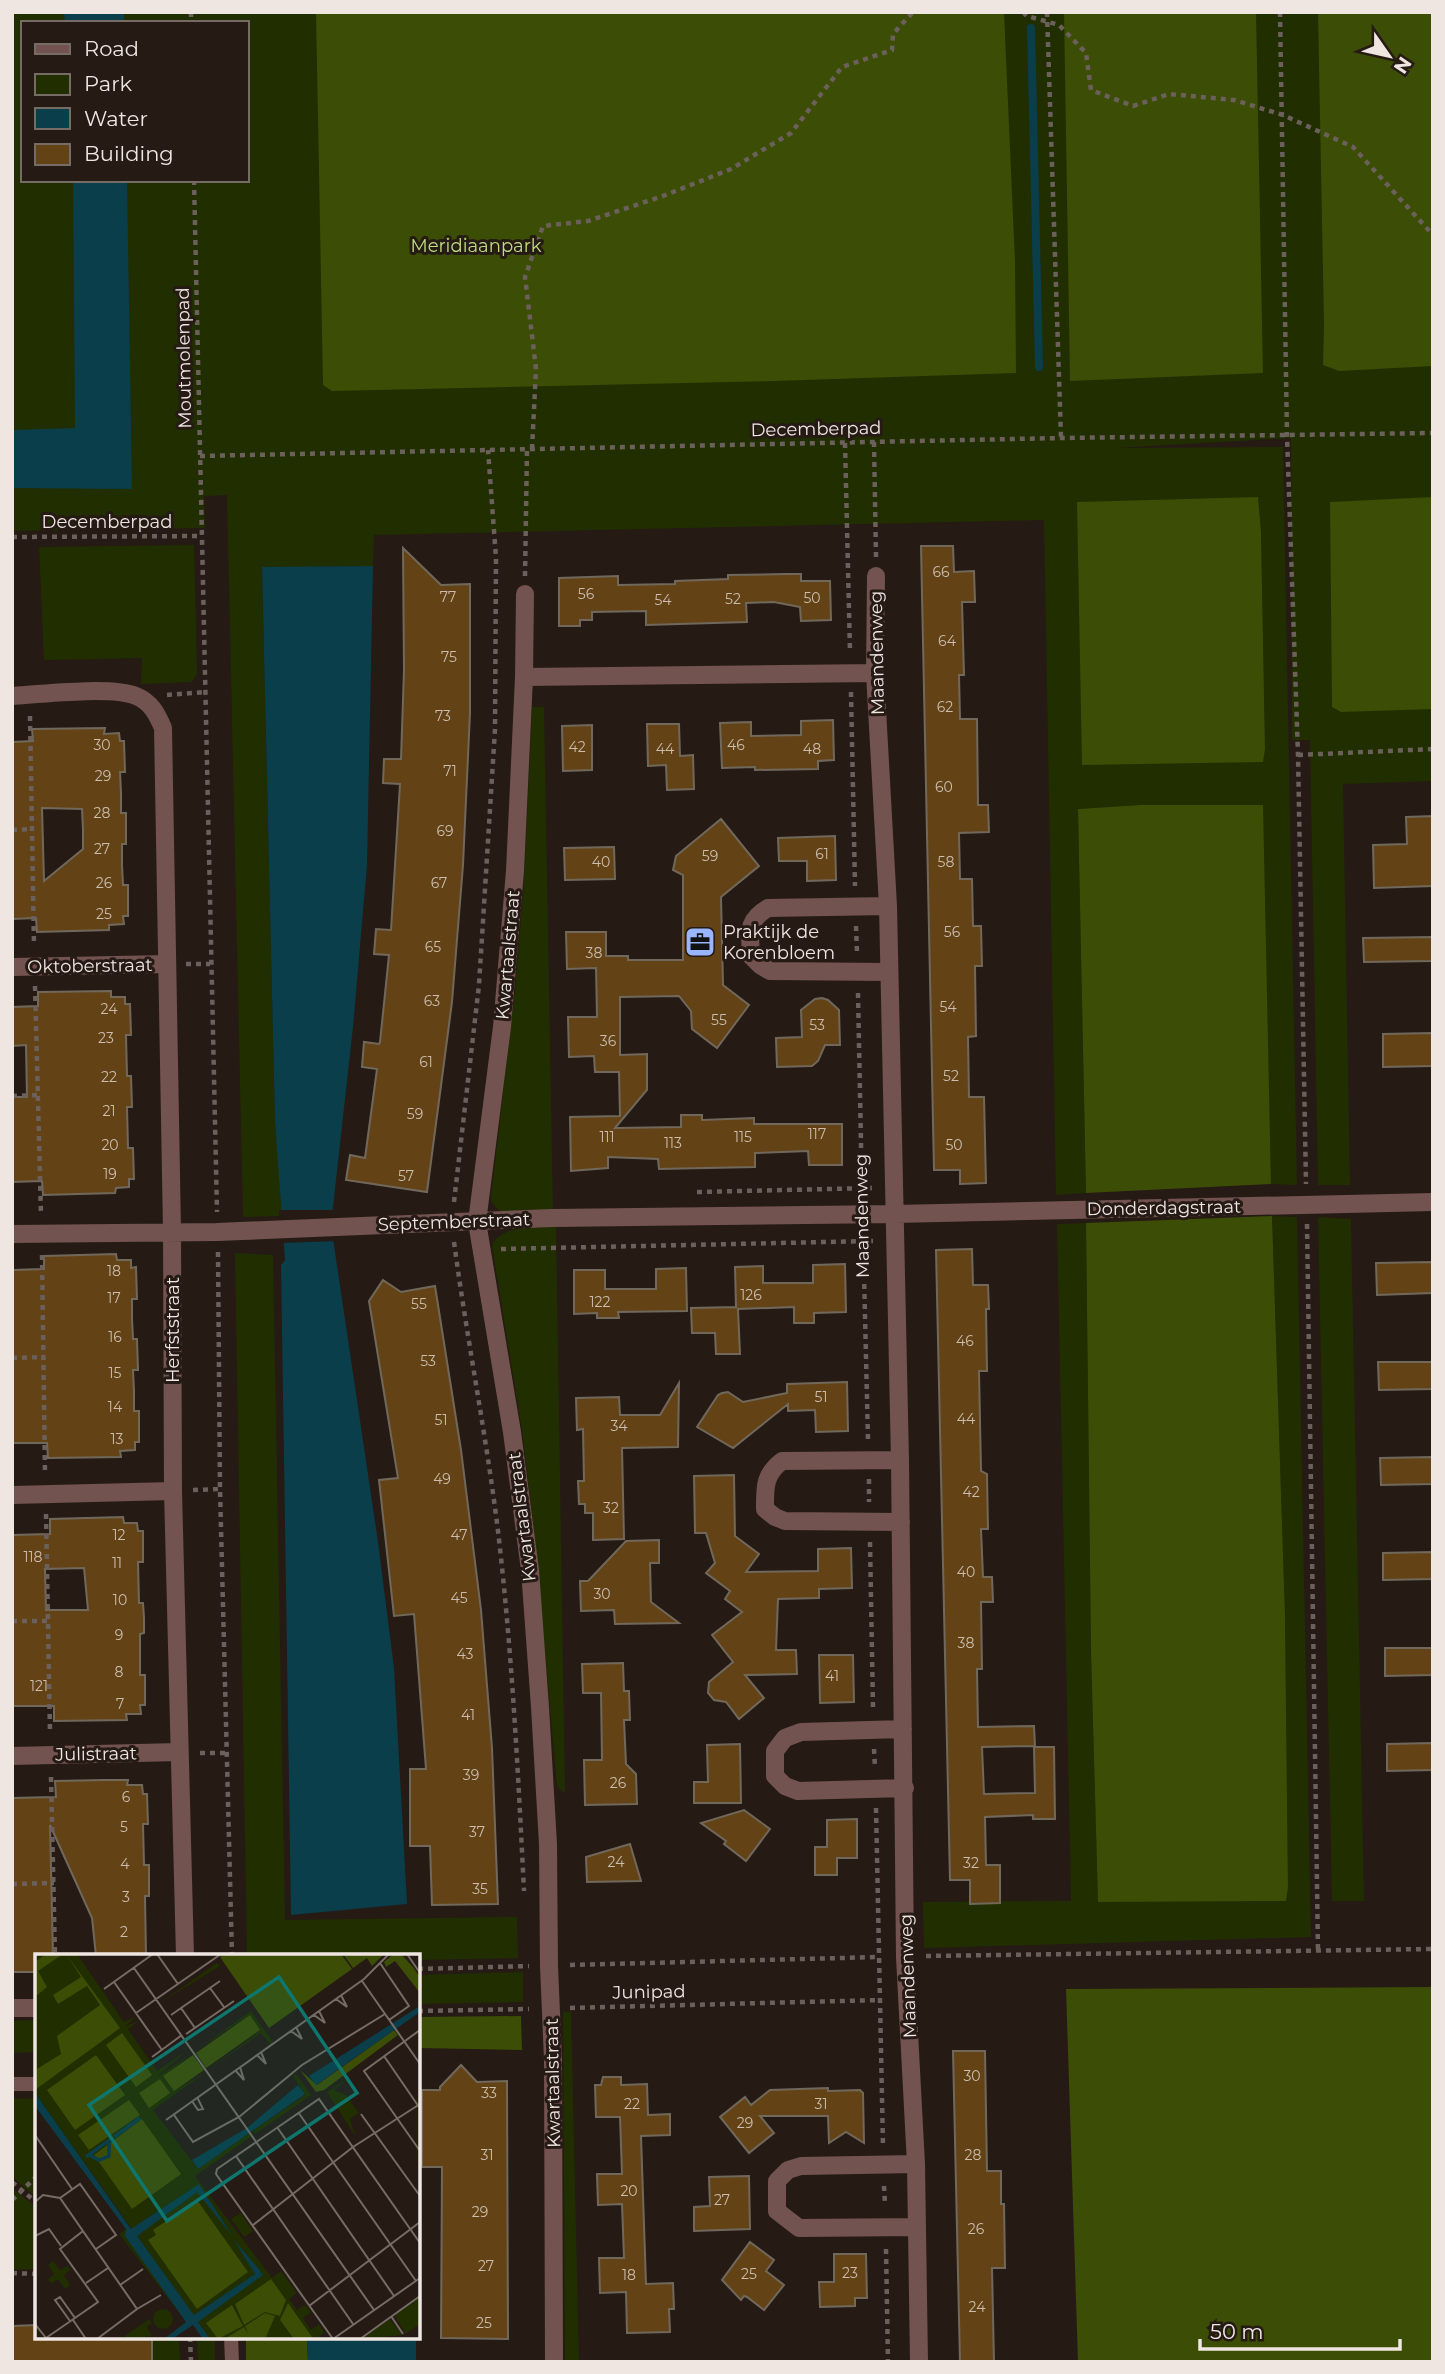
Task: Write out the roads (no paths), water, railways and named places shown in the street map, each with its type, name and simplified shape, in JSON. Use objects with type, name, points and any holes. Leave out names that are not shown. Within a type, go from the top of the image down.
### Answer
[{"type":"street","name":"Maandenweg","points":[[876,576],[875,673],[888,906],[895,1214],[905,1788],[905,1956],[916,2164],[919,2362]]},
{"type":"street","name":"Kwartaalstraat","points":[[525,594],[516,857],[504,1001],[477,1222],[512,1432],[530,1570],[548,1844],[552,2008],[554,2362]]},
{"type":"street","points":[[524,677],[875,673]]},
{"type":"street","name":"Herfststraat","points":[[21,695],[120,691],[138,696],[152,707],[163,728],[173,1231],[173,1491],[185,1954]]},
{"type":"street","points":[[888,906],[768,908],[758,914],[750,925],[751,956],[770,971],[888,972]]},
{"type":"street","name":"Oktoberstraat","points":[[12,967],[167,964]]},
{"type":"street","name":"Donderdagstraat","points":[[895,1214],[1433,1202]]},
{"type":"street","name":"Septemberstraat","points":[[12,1234],[217,1232],[552,1218],[895,1214]]},
{"type":"street","points":[[900,1460],[782,1461],[765,1481],[765,1509],[785,1521],[901,1522]]},
{"type":"street","points":[[12,1495],[173,1491]]},
{"type":"street","points":[[903,1729],[801,1732],[785,1738],[775,1751],[775,1776],[785,1786],[798,1791],[905,1788]]},
{"type":"street","name":"Julistraat","points":[[12,1756],[179,1752]]},
{"type":"street","points":[[12,2008],[35,2008]]},
{"type":"street","points":[[916,2164],[801,2166],[788,2170],[777,2181],[777,2211],[799,2228],[917,2227]]},
{"type":"lane","points":[[12,2084],[35,2084]]},
{"type":"lane","points":[[231,2339],[232,2362]]},
{"type":"water","points":[[64,12],[124,12],[124,21],[65,21]]},
{"type":"water","points":[[73,182],[127,182],[132,489],[12,488],[12,430],[75,428]]},
{"type":"water","points":[[373,566],[367,865],[353,1027],[331,1225],[394,1668],[407,1904],[291,1915],[281,1265],[285,1260],[275,1122],[262,567]]},
{"type":"water","points":[[307,2339],[416,2339],[416,2362],[308,2362]]},
{"type":"waterway","points":[[1031,28],[1039,367]]},
{"type":"place","name":"Praktijk de Korenbloem","points":[[700,942]]},
{"type":"park label","name":"Meridiaanpark","points":[[476,246]]}]
